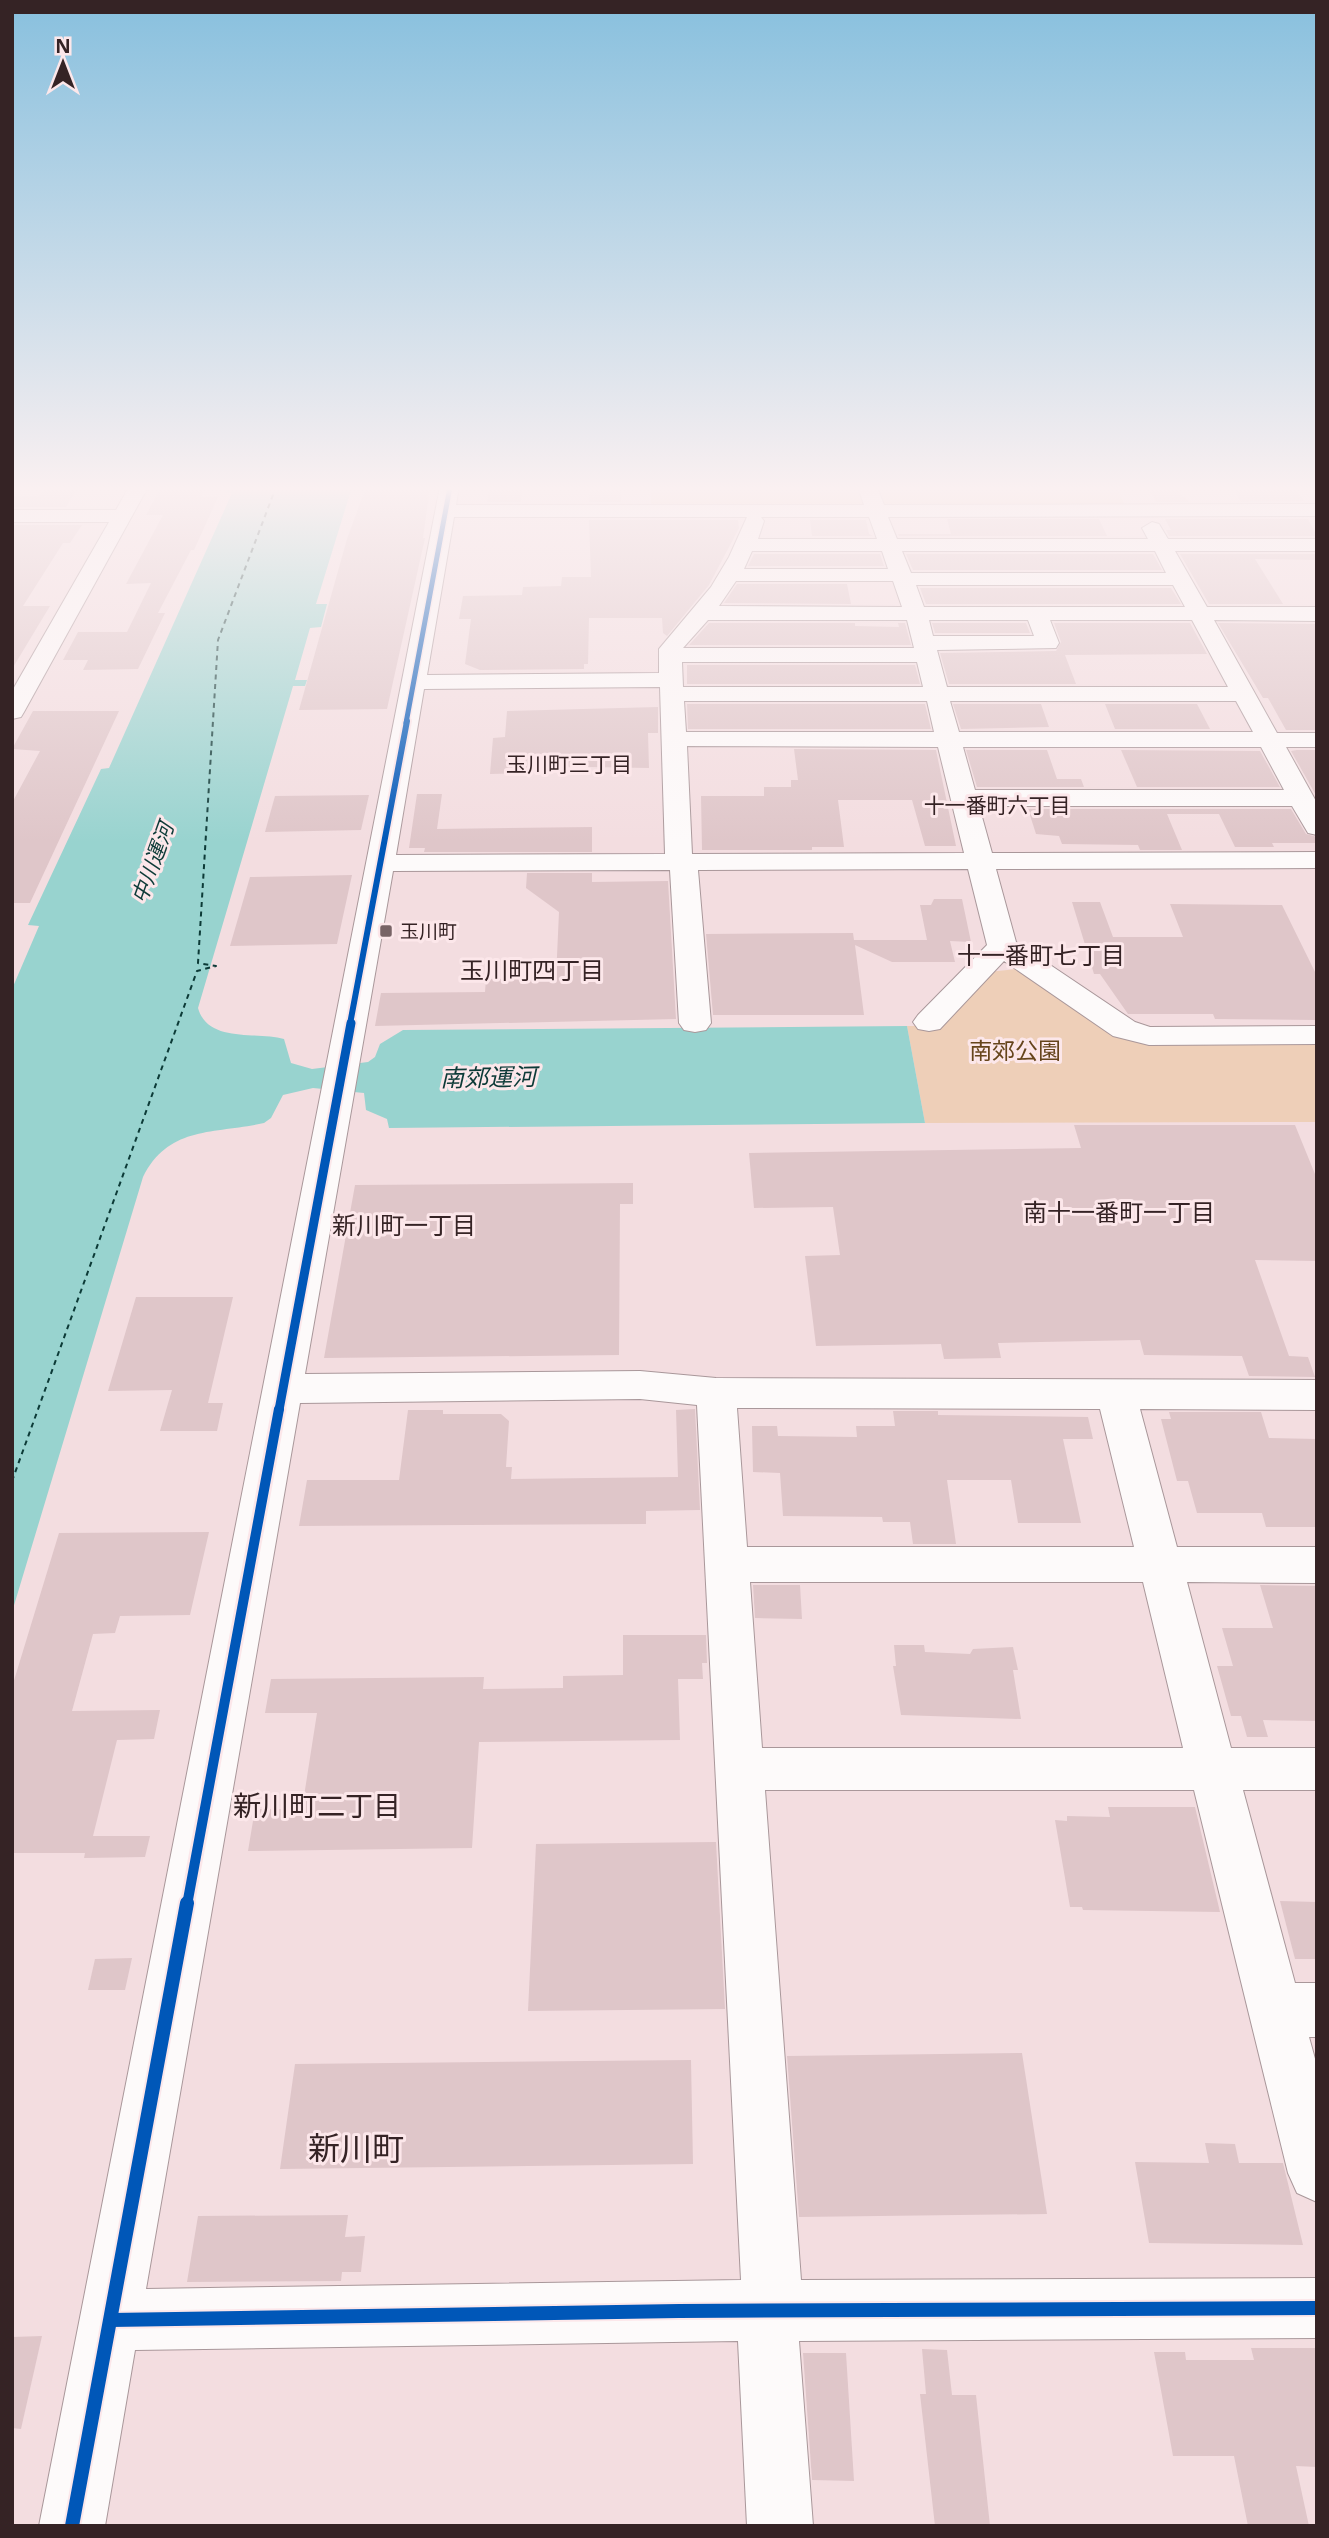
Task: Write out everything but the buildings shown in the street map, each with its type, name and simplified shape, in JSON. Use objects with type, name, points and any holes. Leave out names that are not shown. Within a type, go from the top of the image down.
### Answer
[{"type":"street","points":[[12,712],[19,687],[69,605]]},
{"type":"street","points":[[72,2526],[428,605]]},
{"type":"street","points":[[695,1023],[681,860],[670,649],[710,605]]},
{"type":"street","points":[[913,605],[1002,946],[1124,1029],[1149,1036],[1317,1035]]},
{"type":"street","points":[[1194,605],[1269,740],[1306,797],[1317,827]]},
{"type":"street","points":[[704,613],[1317,614]]},
{"type":"street","points":[[670,655],[1048,643],[1037,614]]},
{"type":"street","points":[[414,682],[937,694],[1243,694]]},
{"type":"street","points":[[674,739],[1317,740]]},
{"type":"street","points":[[964,798],[1306,797]]},
{"type":"street","points":[[380,863],[1317,860]]},
{"type":"street","points":[[929,1022],[1002,946]]},
{"type":"street","points":[[284,1389],[640,1385],[716,1393],[1317,1395]]},
{"type":"street","points":[[716,1393],[740,1769],[780,2526]]},
{"type":"street","points":[[1116,1394],[1213,1769],[1296,2010],[1317,2173]]},
{"type":"street","points":[[727,1564],[1317,1565]]},
{"type":"street","points":[[740,1769],[1317,1769]]},
{"type":"street","points":[[111,2320],[770,2310],[1317,2308]]},
{"type":"green space","name":"南郊公園","points":[[1017,969],[1117,1032],[1317,1041],[1317,1122],[925,1123],[907,1026],[916,1026],[988,972]]},
{"type":"water","points":[[182,605],[327,605],[321,627],[310,628],[295,680],[307,680],[305,686],[293,686],[198,1008],[212,1027],[235,1034],[284,1039],[291,1063],[312,1069],[368,1062],[375,1057],[380,1044],[403,1030],[907,1026],[925,1123],[389,1128],[387,1119],[366,1110],[364,1093],[313,1088],[283,1095],[271,1118],[264,1123],[211,1131],[180,1140],[166,1148],[154,1160],[143,1177],[12,1612],[12,989],[39,926],[28,925],[101,769],[109,768]]},
{"type":"ferry route","points":[[12,1481],[197,971],[216,966],[198,963],[218,640],[231,605]]},
{"type":"cycle path","points":[[72,2526],[428,605]]},
{"type":"cycle path","points":[[111,2320],[679,2311],[1317,2308]]},
{"type":"place","name":"玉川町","points":[[386,931]]},
{"type":"district","name":"玉川町三丁目","points":[[569,765]]},
{"type":"district","name":"十一番町六丁目","points":[[997,806]]},
{"type":"district","name":"十一番町七丁目","points":[[1041,956]]},
{"type":"district","name":"玉川町四丁目","points":[[532,971]]},
{"type":"district","name":"南十一番町一丁目","points":[[1119,1213]]},
{"type":"district","name":"新川町一丁目","points":[[404,1226]]},
{"type":"district","name":"新川町二丁目","points":[[317,1806]]},
{"type":"district","name":"新川町","points":[[356,2149]]},
{"type":"water label","name":"中川運河","points":[[153,863]]},
{"type":"water label","name":"南郊運河","points":[[488,1078]]}]
